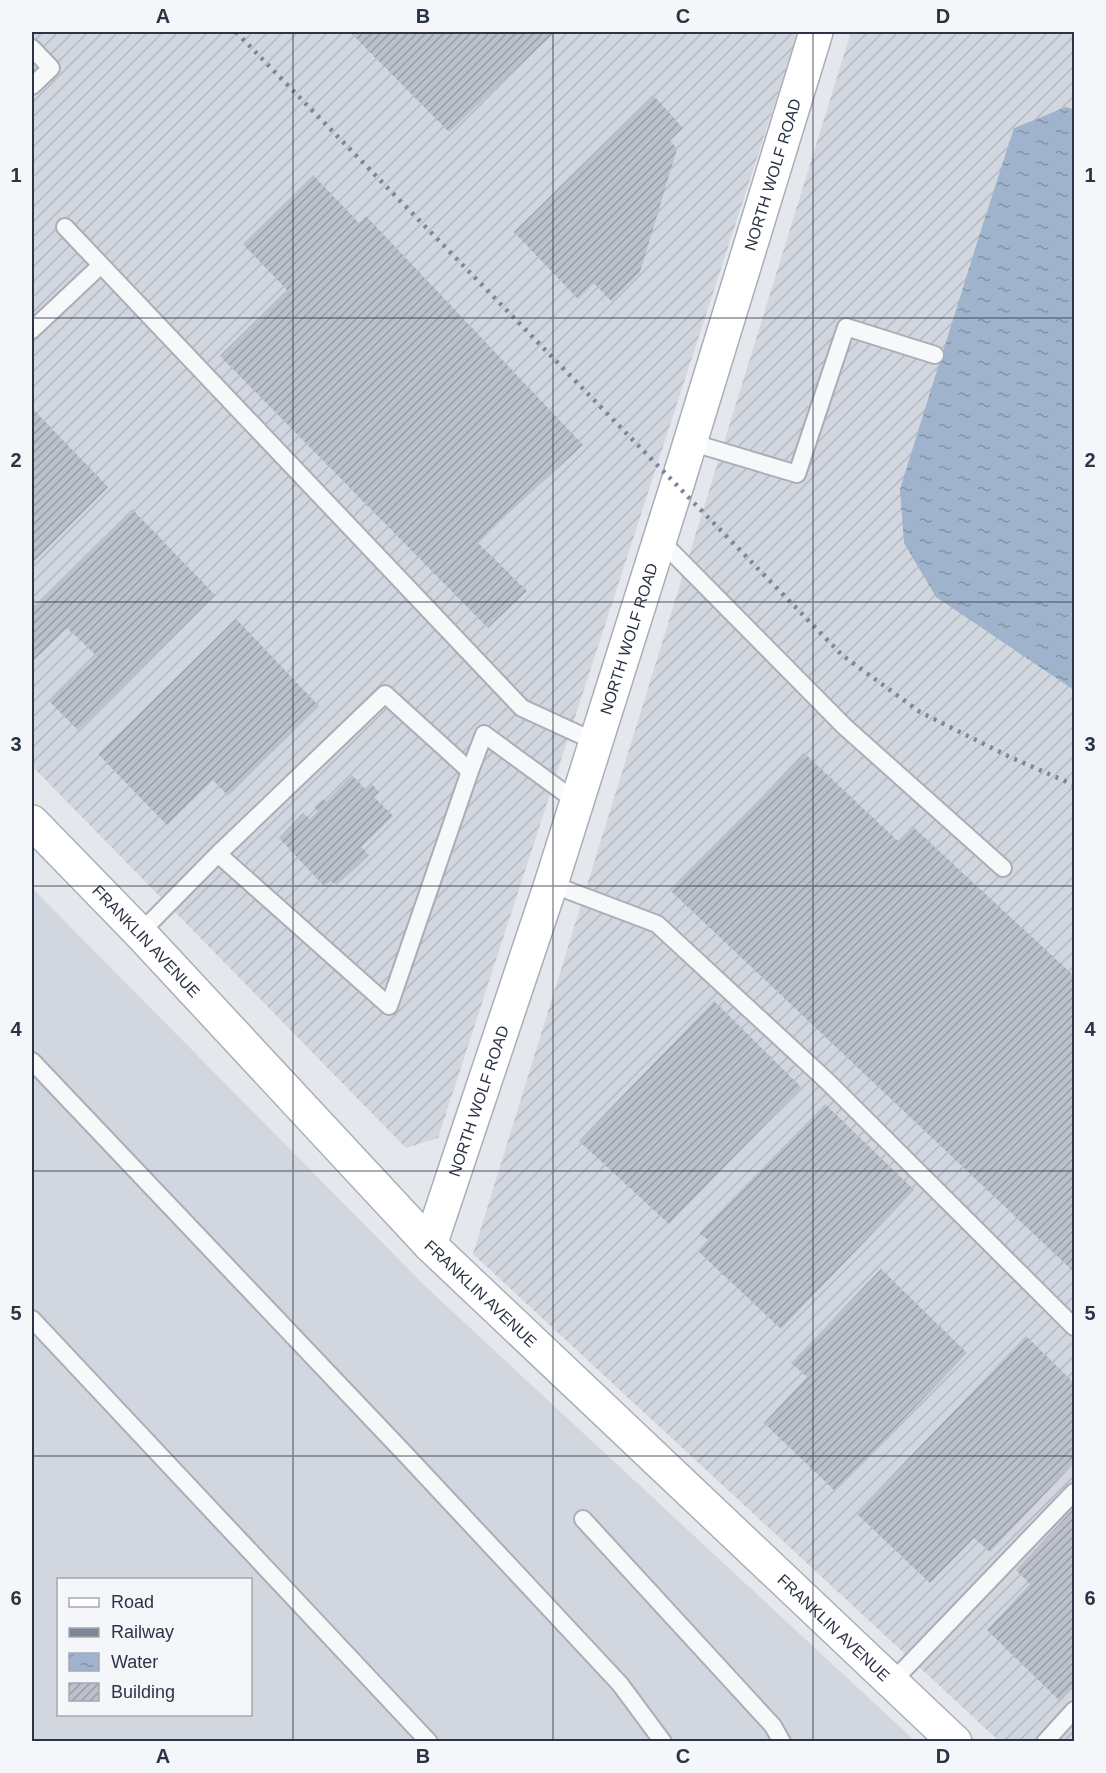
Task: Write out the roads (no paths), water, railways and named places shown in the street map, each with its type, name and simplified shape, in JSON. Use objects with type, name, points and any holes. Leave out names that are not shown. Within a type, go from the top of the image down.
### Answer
[{"type":"main road","name":"NORTH WOLF ROAD","points":[[430,1245],[551,884],[816,32]]},
{"type":"main road","name":"FRANKLIN AVENUE","points":[[32,822],[140,933],[430,1245],[955,1742]]},
{"type":"lane","points":[[32,48],[51,68],[32,86]]},
{"type":"lane","points":[[65,227],[522,708],[596,742]]},
{"type":"lane","points":[[32,330],[100,266]]},
{"type":"lane","points":[[690,442],[797,474],[846,327],[935,355]]},
{"type":"lane","points":[[659,539],[845,727],[1003,868]]},
{"type":"lane","points":[[140,933],[218,854],[385,694],[470,771]]},
{"type":"lane","points":[[218,854],[389,1006],[484,734],[577,802]]},
{"type":"lane","points":[[551,884],[657,924],[827,1081],[1074,1327]]},
{"type":"lane","points":[[32,1061],[620,1684],[663,1742]]},
{"type":"lane","points":[[32,1319],[429,1742]]},
{"type":"lane","points":[[891,1683],[1074,1492]]},
{"type":"lane","points":[[583,1519],[773,1726],[782,1742]]},
{"type":"lane","points":[[1045,1742],[1074,1710]]},
{"type":"water","points":[[1066,107],[1074,109],[1074,690],[936,597],[904,543],[900,489],[1014,128]]},
{"type":"railway","points":[[236,32],[842,655],[920,712],[1010,757],[1074,785]]}]
